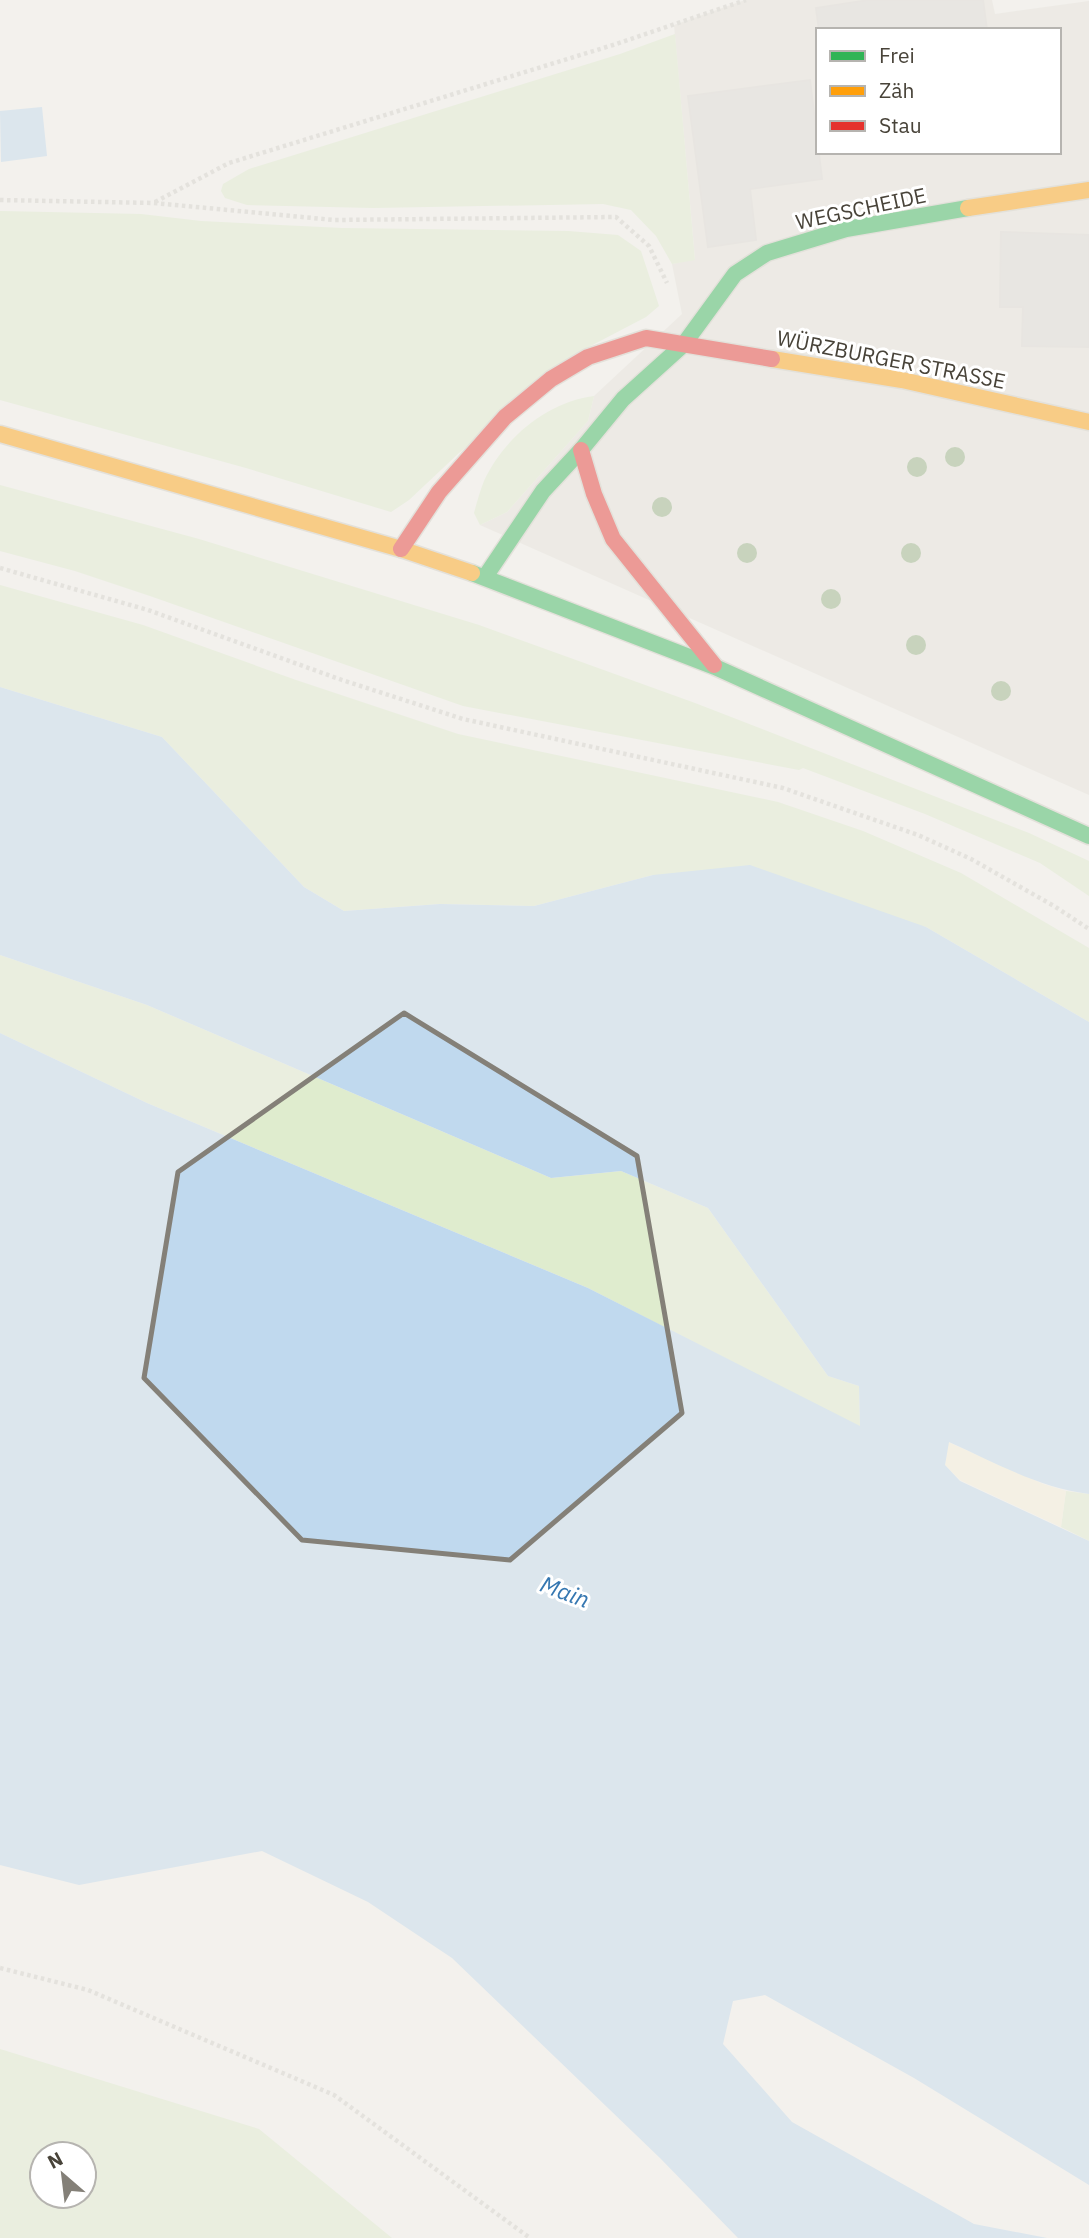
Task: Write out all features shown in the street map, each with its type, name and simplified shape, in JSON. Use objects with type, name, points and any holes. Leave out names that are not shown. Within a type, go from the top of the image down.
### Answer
[{"type":"street","name":"WEGSCHEIDE","points":[[684,344],[711,303],[735,274],[767,253],[846,229],[1089,190]]},
{"type":"street","name":"WÜRZBURGER STRASSE","points":[[401,549],[439,492],[505,417],[551,379],[588,357],[646,338],[902,380],[1089,422]]},
{"type":"street","points":[[485,577],[543,491],[623,399],[684,344]]},
{"type":"street","points":[[0,434],[401,549],[485,577],[715,667],[1089,836]]},
{"type":"street","points":[[581,450],[594,494],[613,539],[715,667]]},
{"type":"path","points":[[154,203],[229,163],[613,45],[746,0]]},
{"type":"path","points":[[0,201],[154,203],[334,220],[616,217],[649,246],[667,283],[684,344]]},
{"type":"path","points":[[0,568],[148,610],[342,680],[463,719],[783,788],[918,835],[971,859],[1089,929]]},
{"type":"path","points":[[0,1968],[88,1990],[334,2095],[530,2238]]},
{"type":"highlighted area","points":[[404,1013],[637,1156],[682,1413],[510,1560],[302,1540],[144,1378],[178,1172]]},
{"type":"shaded area","points":[[745,0],[992,0],[995,14],[1089,1],[1089,795],[480,525],[507,512],[588,421],[594,396],[682,314],[672,264],[695,259],[674,25]]},
{"type":"green space","points":[[675,34],[695,260],[672,264],[656,236],[631,210],[603,204],[373,208],[247,205],[225,198],[221,191],[223,184],[249,169],[620,54]]},
{"type":"green space","points":[[0,211],[141,214],[201,221],[342,228],[568,231],[618,235],[641,251],[659,306],[646,317],[581,351],[459,453],[409,500],[391,512],[246,468],[0,400]]},
{"type":"green space","points":[[594,396],[588,421],[507,512],[480,525],[474,513],[484,481],[503,450],[544,414],[560,406]]},
{"type":"green space","points":[[0,485],[199,539],[479,625],[695,703],[1029,833],[1089,861],[1089,896],[1040,863],[925,814],[803,768],[799,770],[463,706],[150,596],[75,571],[0,551]]},
{"type":"green space","points":[[0,585],[143,625],[458,734],[778,802],[863,831],[961,873],[1089,948],[1089,1022],[926,927],[653,875],[534,906],[440,904],[344,911],[304,887],[162,737],[0,687]]},
{"type":"green space","points":[[0,955],[147,1005],[551,1178],[621,1171],[708,1208],[828,1376],[859,1386],[860,1427],[588,1288],[147,1103],[0,1033]]},
{"type":"green space","points":[[1066,1491],[1089,1494],[1089,1541],[1061,1527]]},
{"type":"green space","points":[[0,2049],[259,2129],[392,2238],[0,2238]]},
{"type":"sand","points":[[948,1442],[1043,1484],[1066,1491],[1061,1527],[960,1480],[945,1465]]},
{"type":"water","points":[[42,107],[47,156],[1,162],[0,111]]},
{"type":"water","name":"Main","points":[[0,687],[162,737],[304,887],[344,911],[440,904],[534,906],[653,875],[750,865],[926,927],[1089,1022],[1089,1494],[1035,1480],[949,1442],[945,1465],[960,1481],[1089,1541],[1089,2185],[914,2078],[765,1995],[733,2001],[723,2044],[792,2122],[974,2224],[1047,2238],[738,2238],[660,2158],[452,1958],[368,1902],[262,1851],[79,1885],[0,1865],[0,1033],[147,1103],[588,1288],[860,1426],[859,1386],[828,1376],[708,1208],[621,1171],[551,1178],[147,1005],[0,955]]},
{"type":"building","points":[[869,0],[983,0],[987,28],[819,28],[816,8]]},
{"type":"building","points":[[810,80],[816,154],[819,154],[822,179],[750,189],[756,240],[708,247],[688,96]]},
{"type":"building","points":[[1001,232],[1089,235],[1089,347],[1022,346],[1023,307],[1000,307]]},
{"type":"traffic: fast","points":[[485,577],[543,491],[623,399],[684,344],[735,274],[767,253],[846,229],[968,208]]},
{"type":"traffic: fast","points":[[472,573],[715,667],[1089,836]]},
{"type":"traffic: slow","points":[[968,208],[1089,190]]},
{"type":"traffic: slow","points":[[772,359],[902,380],[1089,422]]},
{"type":"traffic: slow","points":[[0,434],[401,549],[472,573]]},
{"type":"traffic: jam","points":[[401,549],[439,492],[505,417],[551,379],[588,357],[646,338],[772,359]]},
{"type":"traffic: jam","points":[[581,450],[594,494],[613,539],[714,665]]}]
